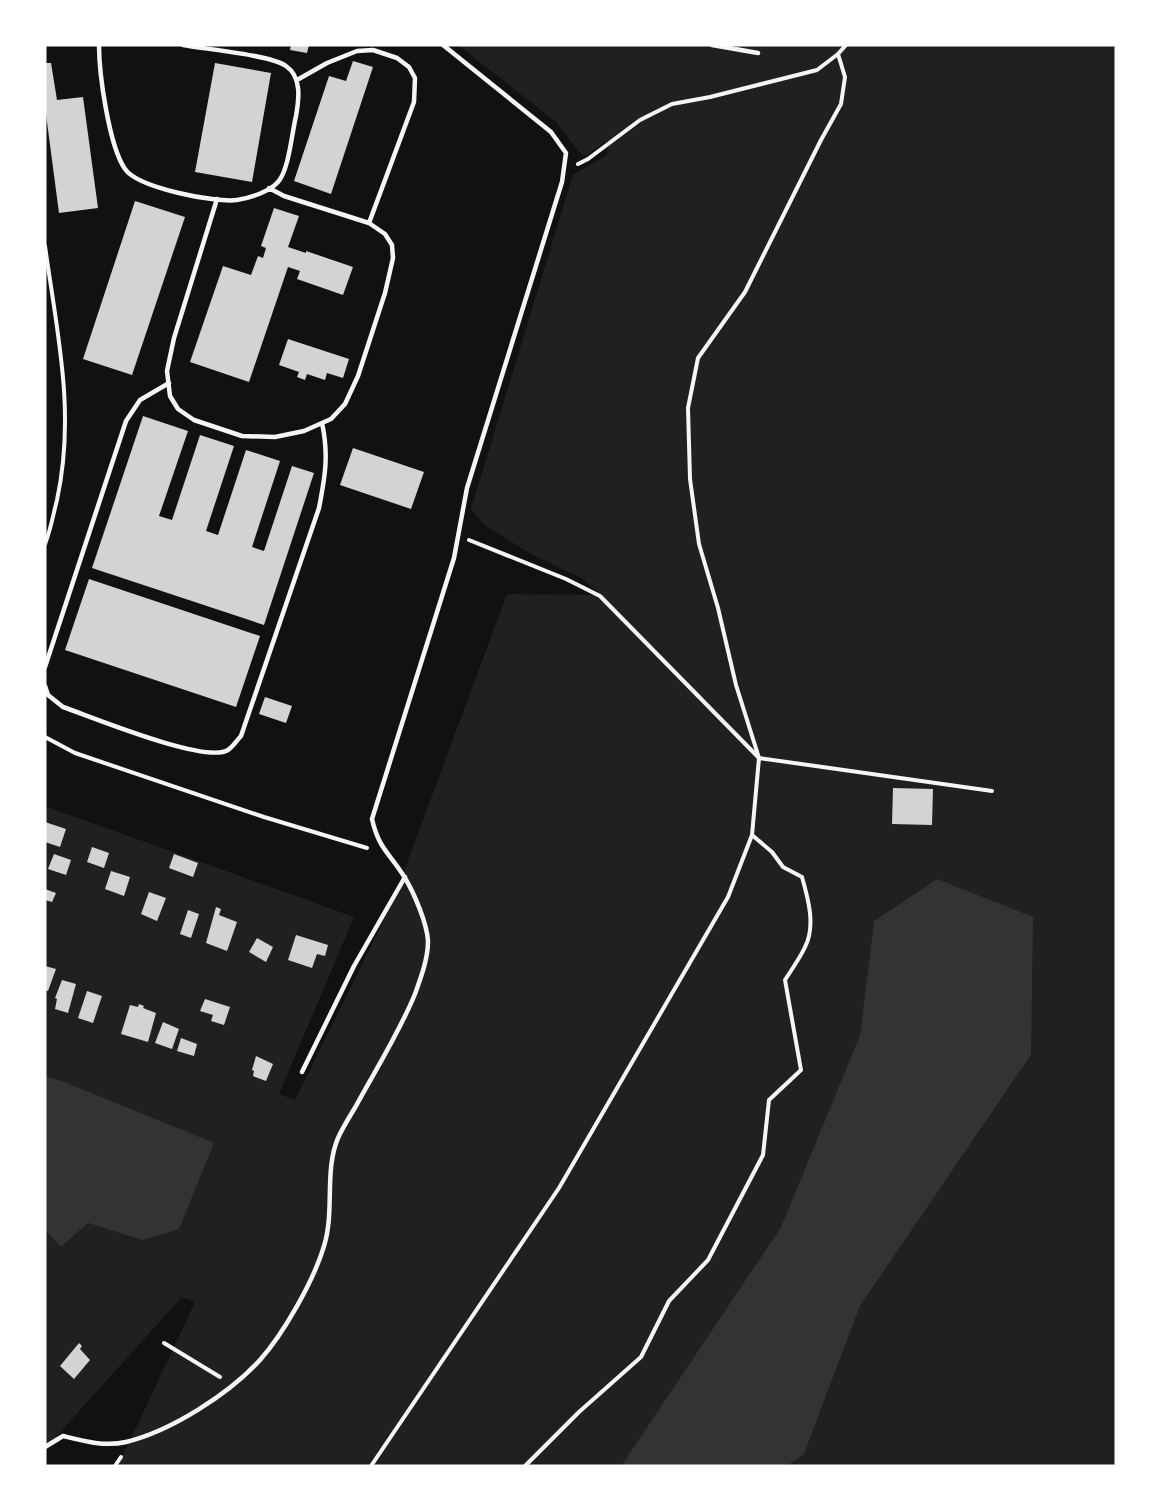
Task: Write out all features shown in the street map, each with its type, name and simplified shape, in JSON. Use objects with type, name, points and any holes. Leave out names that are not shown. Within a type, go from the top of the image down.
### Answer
[{"type":"lane","points":[[99,45],[99,64],[104,97],[116,145],[126,170],[140,180],[180,195],[235,200],[262,193],[278,182],[285,166],[299,99],[297,80],[286,66],[265,58],[183,45]]},
{"type":"lane","points":[[45,1447],[63,1436],[93,1443],[128,1442],[176,1422],[233,1385],[261,1359],[283,1328],[311,1278],[325,1245],[332,1166],[338,1139],[403,1024],[423,972],[428,941],[423,918],[405,877],[376,837],[372,819],[454,558],[467,488],[562,182],[566,153],[550,132],[443,45]]},
{"type":"lane","points":[[712,45],[758,53]]},
{"type":"lane","points":[[297,80],[327,63],[357,51],[372,50],[397,58],[409,67],[415,78],[414,102],[369,223]]},
{"type":"lane","points":[[217,199],[174,338],[167,371],[170,396],[178,409],[194,420],[242,436],[275,437],[304,431],[331,419],[345,404],[354,385],[388,281],[393,258],[392,245],[385,234],[369,223],[284,196],[269,188]]},
{"type":"lane","points":[[45,667],[126,421],[140,400],[169,383]]},
{"type":"lane","points":[[45,686],[48,695],[63,707],[187,750],[209,753],[227,750],[241,736],[319,508],[327,472],[327,443],[322,423]]},
{"type":"lane","points":[[302,1072],[354,966],[405,877]]},
{"type":"path","points":[[564,171],[588,159],[640,120],[672,104],[710,97],[817,70],[846,45]]},
{"type":"path","points":[[371,1466],[559,1188],[728,897],[752,836],[759,758],[736,685],[718,608],[699,544],[690,479],[688,408],[698,358],[745,292],[841,104],[845,77],[838,54]]},
{"type":"path","points":[[45,246],[60,348],[66,421],[64,467],[50,532],[45,544]]},
{"type":"path","points":[[458,536],[566,579],[600,596],[759,758],[992,791]]},
{"type":"path","points":[[45,736],[75,753],[120,769],[264,817],[385,852]]},
{"type":"path","points":[[525,1466],[579,1412],[641,1357],[669,1301],[708,1260],[762,1155],[769,1100],[801,1070],[785,980],[806,945],[810,923],[808,898],[802,877],[783,867],[772,852],[752,836]]},
{"type":"path","points":[[164,1342],[233,1385]]},
{"type":"shaded area","points":[[458,45],[1116,45],[1116,1466],[787,1466],[804,1454],[860,1306],[1031,1055],[874,921],[860,1035],[781,1227],[621,1466],[118,1466],[195,1302],[182,1297],[45,1449],[45,1230],[61,1247],[88,1223],[142,1240],[62,1081],[45,1076],[45,806],[354,917],[279,1094],[295,1100],[391,906],[507,594],[601,595],[583,579],[531,554],[483,524],[471,509],[573,175],[607,155],[608,140],[585,156],[580,153],[556,122]]},
{"type":"shaded area","points":[[937,879],[1033,917],[1031,1055],[860,1306],[804,1454],[787,1466],[621,1466],[781,1227],[860,1035],[874,921]]},
{"type":"shaded area","points":[[45,1076],[214,1143],[179,1229],[142,1240],[88,1223],[61,1247],[45,1230]]},
{"type":"building","points":[[291,45],[309,45],[307,53],[290,50]]},
{"type":"building","points":[[353,61],[373,67],[331,194],[294,181],[329,76],[346,81]]},
{"type":"building","points":[[45,63],[51,63],[57,100],[83,97],[98,208],[59,213],[45,107]]},
{"type":"building","points":[[215,63],[271,73],[252,182],[195,172]]},
{"type":"building","points":[[135,201],[185,217],[132,375],[83,359]]},
{"type":"building","points":[[274,208],[299,216],[288,247],[353,267],[343,295],[297,279],[300,271],[288,267],[249,382],[190,362],[223,266],[251,275],[258,256],[263,258],[266,248],[261,246]]},
{"type":"building","points":[[288,339],[349,359],[343,378],[327,373],[325,380],[307,374],[305,380],[297,377],[299,372],[279,365]]},
{"type":"building","points":[[143,416],[188,431],[159,516],[172,520],[200,435],[234,446],[206,531],[218,535],[246,450],[280,461],[252,547],[264,551],[292,466],[314,473],[264,625],[92,568]]},
{"type":"building","points":[[353,448],[424,472],[411,509],[340,485]]},
{"type":"building","points":[[89,579],[260,636],[236,707],[65,650]]},
{"type":"building","points":[[265,697],[292,706],[286,723],[259,714]]},
{"type":"building","points":[[893,788],[933,789],[932,825],[892,824]]},
{"type":"building","points":[[45,822],[66,829],[60,847],[45,842]]},
{"type":"building","points":[[92,847],[109,853],[104,868],[87,862]]},
{"type":"building","points":[[54,854],[71,860],[66,875],[48,869]]},
{"type":"building","points":[[174,854],[198,863],[193,877],[169,868]]},
{"type":"building","points":[[111,871],[130,877],[124,896],[105,889]]},
{"type":"building","points":[[45,889],[56,893],[52,902],[45,900]]},
{"type":"building","points":[[149,892],[166,898],[157,921],[141,914]]},
{"type":"building","points":[[216,907],[221,909],[219,915],[237,922],[227,951],[206,943]]},
{"type":"building","points":[[188,910],[199,914],[191,938],[180,934]]},
{"type":"building","points":[[296,935],[328,945],[325,956],[317,954],[312,968],[288,960]]},
{"type":"building","points":[[257,938],[273,947],[266,962],[249,952]]},
{"type":"building","points":[[45,966],[56,969],[48,991],[45,990]]},
{"type":"building","points":[[62,980],[76,984],[68,1013],[55,1009],[57,999],[55,998]]},
{"type":"building","points":[[87,991],[102,996],[93,1023],[78,1018]]},
{"type":"building","points":[[205,999],[230,1007],[224,1025],[211,1021],[213,1015],[200,1011]]},
{"type":"building","points":[[139,1004],[156,1013],[148,1042],[121,1034],[130,1005],[138,1007]]},
{"type":"building","points":[[163,1022],[179,1029],[172,1049],[155,1043]]},
{"type":"building","points":[[181,1038],[197,1044],[194,1056],[177,1051]]},
{"type":"building","points":[[256,1056],[273,1064],[266,1081],[253,1076],[254,1071],[252,1070]]},
{"type":"building","points":[[79,1343],[82,1346],[80,1349],[90,1360],[74,1379],[60,1366]]}]
